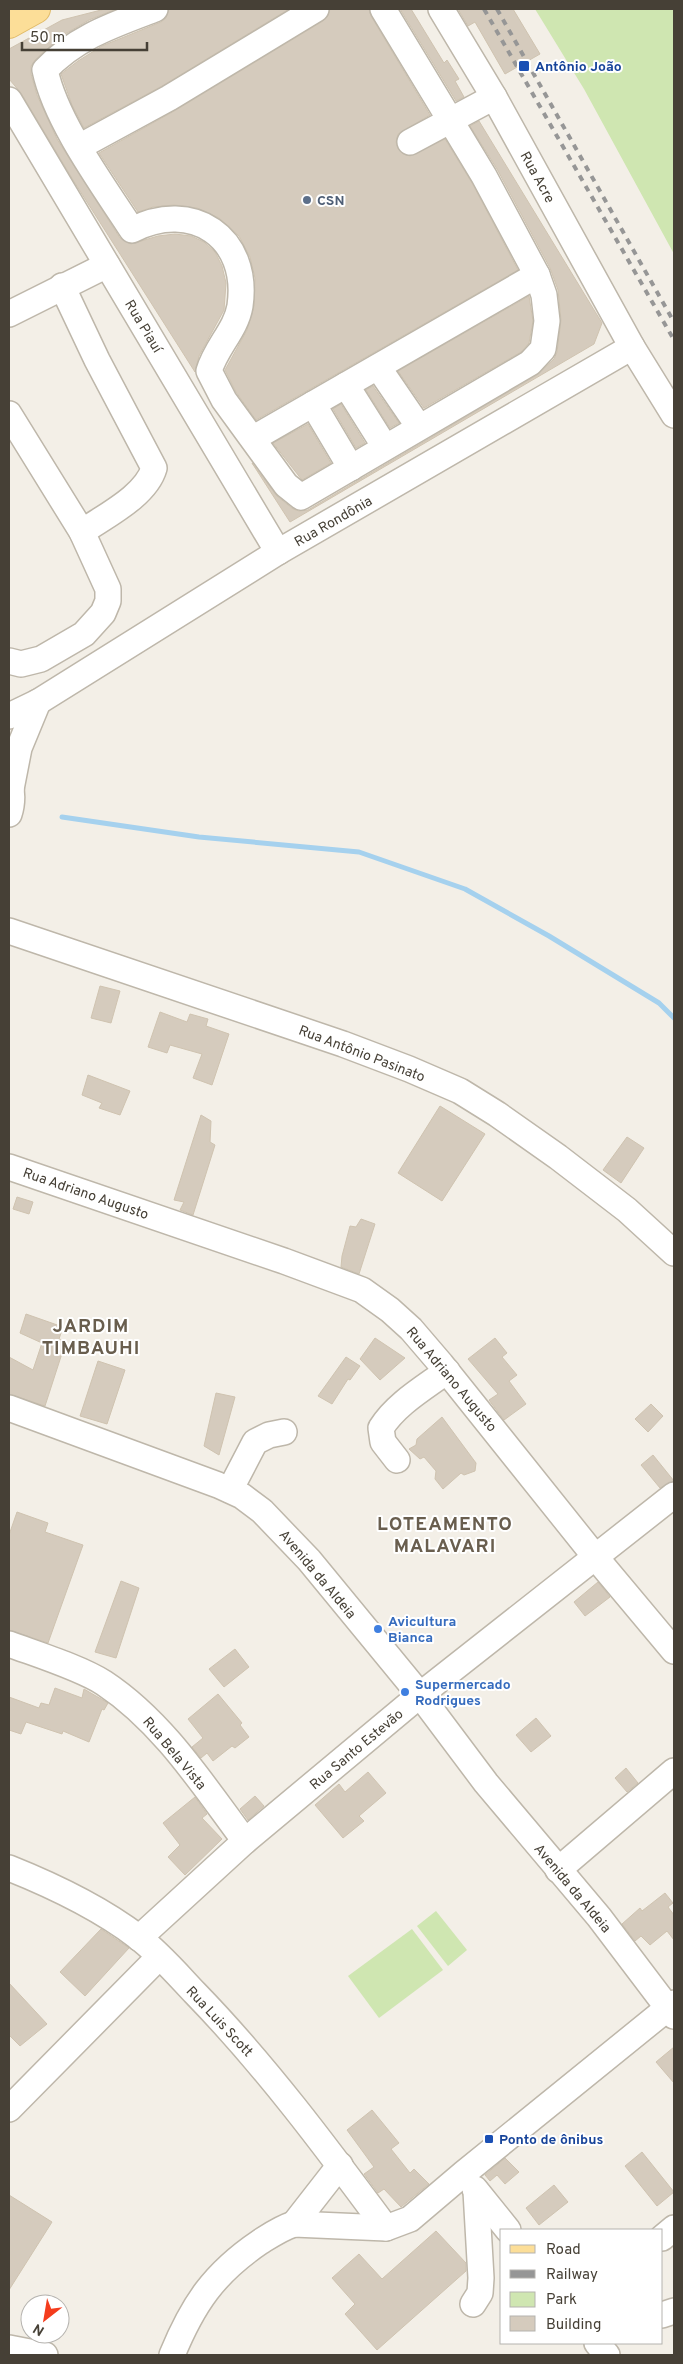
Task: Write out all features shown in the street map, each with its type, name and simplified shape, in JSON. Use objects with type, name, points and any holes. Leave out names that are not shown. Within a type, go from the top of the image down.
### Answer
[{"type":"main road","points":[[9,24],[36,9]]},
{"type":"street","points":[[155,9],[80,40],[61,52],[45,70],[49,89],[79,147],[132,230],[150,221],[184,218],[208,226],[226,245],[236,264],[239,278],[240,306],[236,319],[218,348],[209,371],[224,400],[254,438],[286,485],[301,497],[419,426],[530,363],[542,349],[548,322],[544,295],[536,275],[484,176],[383,9]]},
{"type":"street","points":[[79,147],[169,98],[316,9]]},
{"type":"street","name":"Rua Acre","points":[[440,9],[494,96],[632,348],[674,415]]},
{"type":"street","points":[[410,142],[450,122],[494,96]]},
{"type":"street","name":"Rua Piauí","points":[[9,100],[278,552]]},
{"type":"street","points":[[9,314],[107,264]]},
{"type":"street","points":[[254,438],[536,275]]},
{"type":"street","points":[[62,286],[97,360],[154,468],[151,479],[143,490],[82,532]]},
{"type":"street","name":"Rua Rondônia","points":[[9,716],[38,702],[278,552],[632,348]]},
{"type":"street","points":[[378,367],[419,426]]},
{"type":"street","points":[[346,385],[385,447]]},
{"type":"street","points":[[313,404],[351,468]]},
{"type":"street","points":[[9,414],[82,532],[108,589],[108,600],[103,612],[84,634],[41,659],[21,664],[9,661]]},
{"type":"street","points":[[9,814],[11,807],[10,783],[19,748],[38,702]]},
{"type":"street","name":"Rua Antônio Pasinato","points":[[9,931],[334,1041],[409,1069],[460,1091],[497,1114],[558,1157],[627,1210],[674,1253]]},
{"type":"street","name":"Rua Adriano Augusto","points":[[9,1167],[284,1261],[362,1290],[390,1310],[411,1329],[447,1371],[674,1651]]},
{"type":"street","points":[[397,1460],[383,1442],[381,1428],[386,1420],[406,1402],[447,1371]]},
{"type":"street","name":"Avenida da Aldeia","points":[[9,1408],[230,1490],[242,1496],[262,1511],[289,1538],[420,1695],[486,1783],[599,1917],[672,2009]]},
{"type":"street","points":[[230,1490],[255,1442],[269,1435],[284,1432]]},
{"type":"street","name":"Rua Santo Estevão","points":[[139,1938],[245,1841],[420,1695],[597,1558],[674,1495]]},
{"type":"street","name":"Rua Bela Vista","points":[[9,1644],[102,1682],[133,1704],[166,1739],[245,1841]]},
{"type":"street","points":[[558,1870],[674,1772]]},
{"type":"street","name":"Rua Luis Scott","points":[[9,1868],[62,1891],[139,1938],[159,1957],[252,2055],[340,2165],[386,2228]]},
{"type":"street","points":[[9,2110],[159,1957]]},
{"type":"street","points":[[172,2355],[193,2311],[208,2287],[225,2268],[283,2227],[294,2224],[386,2228],[410,2219],[470,2182],[672,2009]]},
{"type":"street","points":[[294,2224],[340,2165]]},
{"type":"street","points":[[470,2182],[507,2229]]},
{"type":"street","points":[[470,2182],[481,2278],[480,2293],[473,2304]]},
{"type":"street","points":[[663,2237],[674,2228]]},
{"type":"street","points":[[598,2344],[607,2355]]},
{"type":"street","points":[[14,2350],[45,2355]]},
{"type":"green space","points":[[535,9],[674,9],[674,254],[584,89]]},
{"type":"green space","points":[[436,1911],[467,1950],[448,1966],[417,1926]]},
{"type":"green space","points":[[412,1929],[443,1970],[379,2018],[348,1976]]},
{"type":"building","points":[[105,9],[116,9],[89,20],[60,37],[35,60],[31,66],[31,74],[37,95],[57,139],[120,238],[131,244],[158,236],[175,234],[191,236],[204,242],[215,252],[222,266],[226,283],[224,310],[199,356],[195,372],[73,180],[21,93],[9,79],[9,49],[62,20]]},
{"type":"building","points":[[169,9],[289,9],[162,86],[84,128],[72,105],[61,74],[102,46],[161,22],[166,18]]},
{"type":"building","points":[[330,9],[369,9],[371,16],[430,115],[398,134],[396,142],[398,149],[403,154],[410,156],[445,139],[472,183],[518,270],[256,420],[236,392],[225,370],[247,330],[254,306],[255,278],[250,257],[239,236],[219,218],[197,208],[174,205],[153,207],[138,212],[99,153],[176,110],[323,21],[328,16]]},
{"type":"building","points":[[400,9],[411,9],[444,63],[447,60],[459,79],[455,81],[464,97],[456,101]]},
{"type":"building","points":[[458,9],[513,9],[540,54],[505,74],[475,22],[468,26]]},
{"type":"building","points":[[479,121],[602,323],[594,344],[290,522],[252,463],[277,496],[293,509],[299,511],[308,510],[537,375],[554,359],[557,352],[561,320],[558,290],[550,268],[497,169],[470,126]]},
{"type":"building","points":[[529,296],[533,321],[529,343],[521,352],[424,408],[398,371]]},
{"type":"building","points":[[373,386],[399,423],[390,428],[366,390]]},
{"type":"building","points":[[341,404],[365,443],[356,448],[333,409]]},
{"type":"building","points":[[308,424],[331,463],[302,480],[273,443]]},
{"type":"building","points":[[100,986],[120,991],[111,1023],[91,1018]]},
{"type":"building","points":[[160,1012],[187,1022],[190,1014],[208,1019],[206,1026],[229,1034],[212,1085],[193,1078],[202,1054],[170,1045],[167,1053],[148,1047]]},
{"type":"building","points":[[88,1075],[130,1091],[120,1115],[99,1108],[102,1103],[82,1095]]},
{"type":"building","points":[[440,1106],[485,1134],[442,1201],[398,1173]]},
{"type":"building","points":[[201,1115],[211,1121],[210,1142],[215,1145],[193,1215],[180,1210],[184,1202],[174,1200]]},
{"type":"building","points":[[627,1137],[644,1148],[621,1183],[603,1170]]},
{"type":"building","points":[[17,1197],[33,1202],[29,1214],[13,1209]]},
{"type":"building","points":[[361,1219],[375,1224],[359,1274],[341,1267],[350,1226],[356,1227]]},
{"type":"building","points":[[26,1314],[63,1327],[59,1339],[66,1341],[45,1406],[9,1394],[9,1357],[33,1370],[42,1343],[20,1333]]},
{"type":"building","points":[[375,1338],[405,1358],[380,1380],[360,1359]]},
{"type":"building","points":[[495,1338],[507,1353],[502,1357],[517,1375],[509,1381],[526,1404],[504,1420],[489,1400],[498,1394],[468,1359]]},
{"type":"building","points":[[346,1357],[360,1366],[350,1380],[348,1379],[332,1404],[318,1396]]},
{"type":"building","points":[[98,1361],[125,1370],[107,1424],[80,1416]]},
{"type":"building","points":[[216,1393],[235,1397],[219,1455],[204,1446]]},
{"type":"building","points":[[651,1404],[663,1416],[648,1432],[635,1419]]},
{"type":"building","points":[[442,1417],[476,1463],[475,1471],[464,1475],[461,1473],[443,1489],[435,1479],[436,1471],[424,1457],[420,1459],[409,1449],[416,1445],[417,1439]]},
{"type":"building","points":[[653,1455],[674,1481],[660,1488],[641,1465]]},
{"type":"building","points":[[17,1512],[48,1523],[45,1532],[83,1545],[48,1643],[9,1630],[9,1535]]},
{"type":"building","points":[[121,1581],[139,1588],[116,1658],[95,1652]]},
{"type":"building","points":[[598,1582],[610,1597],[585,1616],[574,1602]]},
{"type":"building","points":[[235,1649],[249,1667],[224,1687],[209,1669]]},
{"type":"building","points":[[55,1688],[82,1698],[84,1689],[108,1703],[104,1710],[102,1709],[89,1742],[63,1731],[62,1734],[26,1722],[21,1734],[9,1730],[9,1697],[39,1708],[41,1703],[49,1705]]},
{"type":"building","points":[[218,1694],[242,1723],[240,1725],[249,1737],[235,1748],[232,1746],[213,1761],[207,1753],[201,1758],[192,1747],[203,1738],[188,1719]]},
{"type":"building","points":[[536,1718],[551,1736],[531,1752],[516,1735]]},
{"type":"building","points":[[626,1768],[638,1783],[627,1792],[615,1778]]},
{"type":"building","points":[[368,1772],[386,1793],[359,1816],[364,1821],[343,1838],[315,1805],[339,1784],[345,1792]]},
{"type":"building","points":[[255,1796],[264,1806],[248,1820],[240,1809]]},
{"type":"building","points":[[195,1797],[207,1814],[202,1818],[222,1839],[185,1875],[168,1857],[180,1845],[163,1823]]},
{"type":"building","points":[[665,1893],[673,1903],[668,1907],[674,1915],[674,1940],[667,1931],[650,1945],[641,1936],[635,1941],[622,1924],[640,1908],[642,1911]]},
{"type":"building","points":[[101,1929],[129,1948],[85,1996],[60,1972]]},
{"type":"building","points":[[9,1983],[47,2024],[20,2046],[9,2035]]},
{"type":"building","points":[[674,2047],[674,2083],[656,2062]]},
{"type":"building","points":[[372,2110],[399,2143],[391,2149],[410,2173],[414,2169],[429,2184],[401,2207],[384,2189],[378,2193],[364,2174],[374,2167],[347,2130]]},
{"type":"building","points":[[642,2152],[674,2192],[657,2206],[625,2166]]},
{"type":"building","points":[[505,2158],[519,2172],[505,2184],[497,2175],[490,2181],[485,2175]]},
{"type":"building","points":[[554,2185],[568,2202],[539,2225],[526,2208]]},
{"type":"building","points":[[9,2195],[52,2222],[9,2290]]},
{"type":"building","points":[[436,2231],[466,2263],[466,2271],[377,2350],[345,2314],[355,2304],[332,2278],[359,2254],[382,2279]]},
{"type":"waterway","points":[[62,817],[199,837],[359,852],[465,889],[549,936],[659,1003],[674,1018]]},
{"type":"railway","points":[[484,9],[674,340]]},
{"type":"railway","points":[[497,9],[674,322]]},
{"type":"place","name":"Antônio João","points":[[524,66]]},
{"type":"place","name":"CSN","points":[[307,200]]},
{"type":"place","name":"Avicultura Bianca","points":[[378,1629]]},
{"type":"place","name":"Supermercado Rodrigues","points":[[405,1692]]},
{"type":"place","name":"Ponto de ônibus","points":[[489,2139]]},
{"type":"district","name":"JARDIM TIMBAUHI","points":[[91,1336]]},
{"type":"district","name":"LOTEAMENTO MALAVARI","points":[[445,1534]]}]
